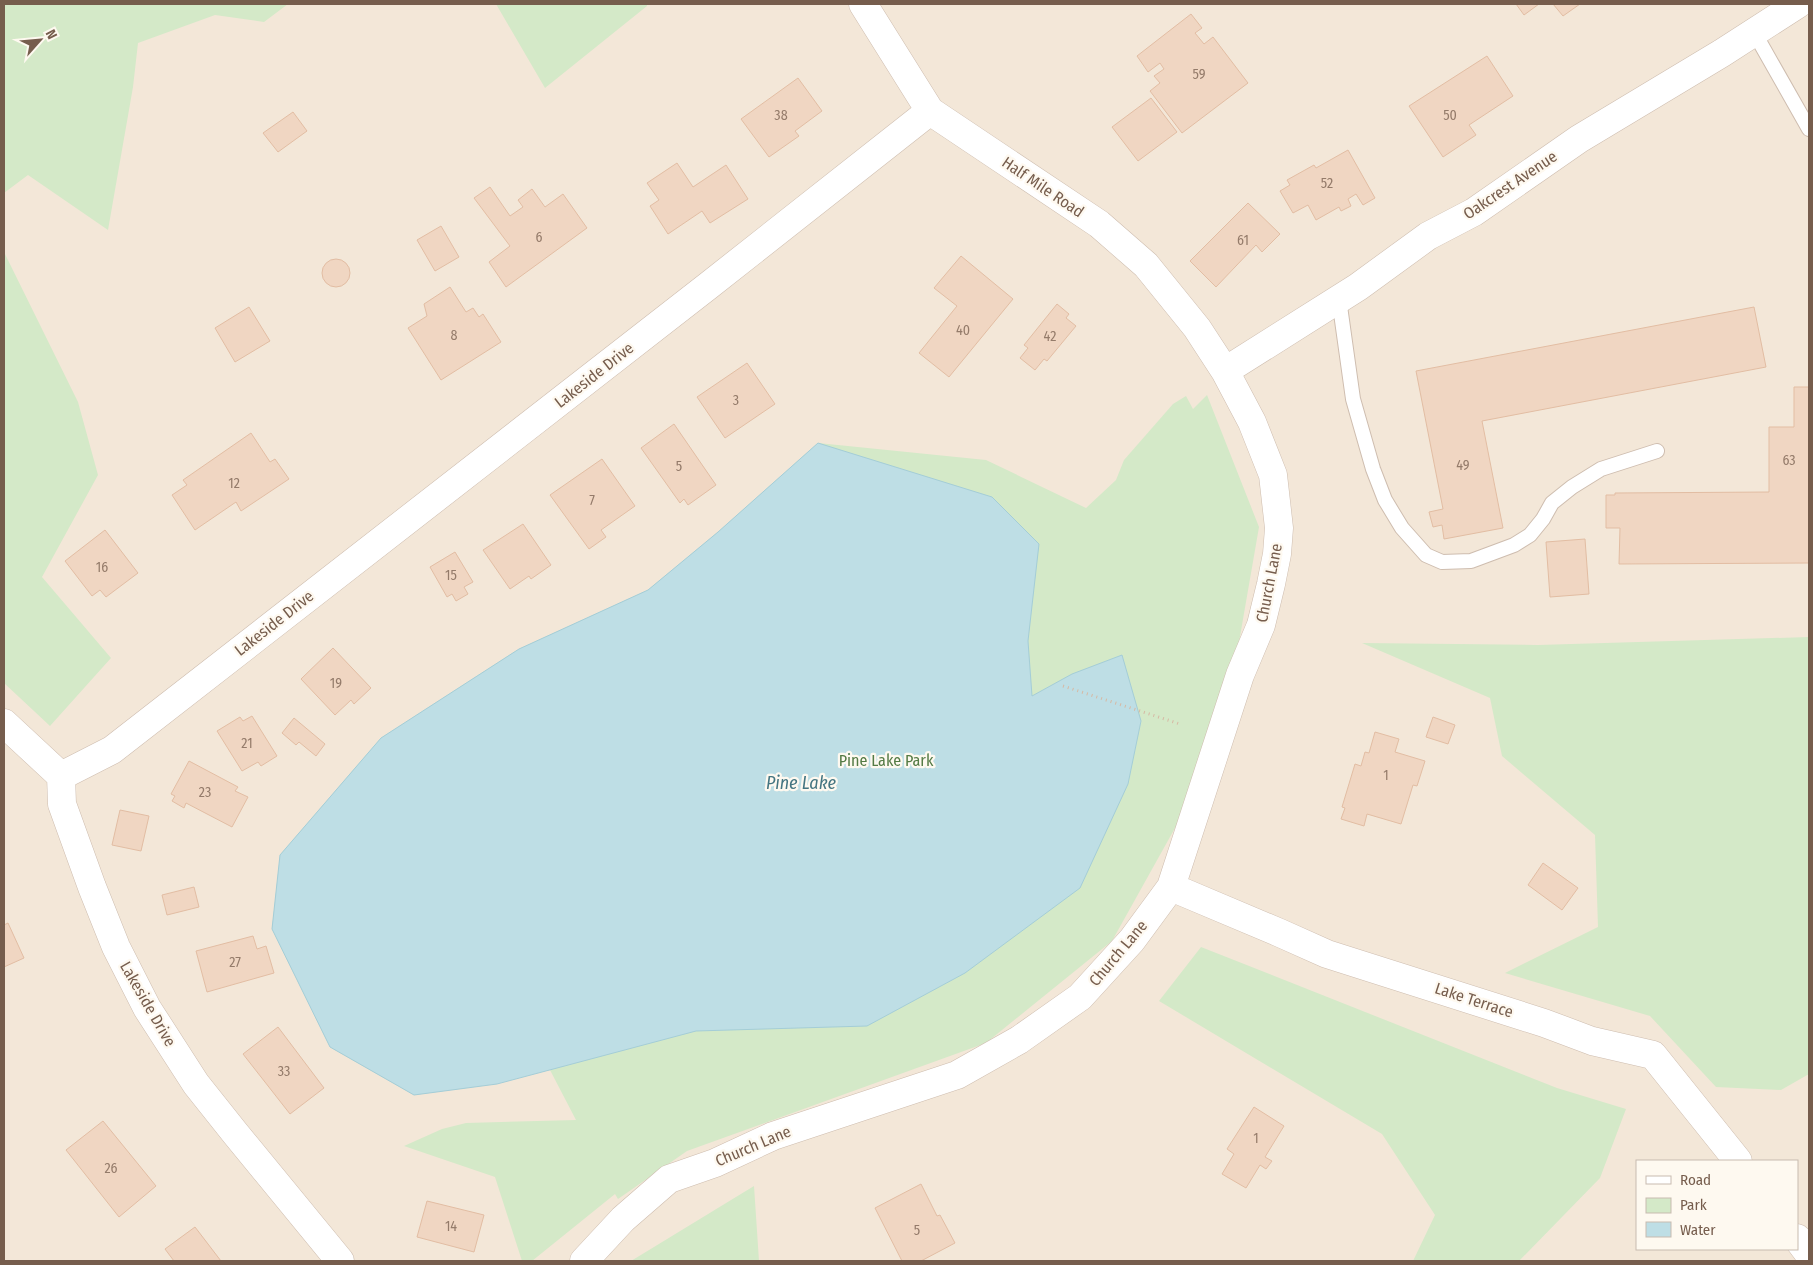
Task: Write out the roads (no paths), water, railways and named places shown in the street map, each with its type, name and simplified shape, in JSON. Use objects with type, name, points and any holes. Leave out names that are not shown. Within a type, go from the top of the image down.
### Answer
[{"type":"street","name":"Half Mile Road","points":[[863,4],[930,111],[1099,224],[1146,266],[1196,328],[1225,371]]},
{"type":"street","name":"Oakcrest Avenue","points":[[1225,371],[1358,287],[1428,236],[1474,212],[1579,139],[1722,53],[1798,4]]},
{"type":"street","name":"Lakeside Drive","points":[[340,1261],[234,1134],[196,1084],[147,1008],[116,947],[92,887],[62,804],[61,776],[112,750],[930,111]]},
{"type":"street","name":"Church Lane","points":[[584,1261],[623,1219],[669,1179],[715,1163],[773,1136],[958,1074],[1019,1040],[1080,997],[1132,940],[1171,887],[1240,675],[1261,625],[1277,554],[1279,528],[1273,475],[1252,422],[1225,371]]},
{"type":"street","points":[[4,723],[61,776]]},
{"type":"street","name":"Lake Terrace","points":[[1171,887],[1327,954],[1544,1022],[1592,1041],[1653,1055],[1737,1160]]},
{"type":"street","points":[[1798,1239],[1809,1254]]},
{"type":"lane","points":[[1754,32],[1809,129]]},
{"type":"lane","points":[[1339,299],[1353,399],[1373,469],[1385,500],[1402,528],[1426,555],[1442,562],[1471,561],[1514,545],[1530,535],[1543,519],[1552,503],[1572,487],[1601,469],[1657,451]]},
{"type":"water","name":"Pine Lake","points":[[818,443],[992,497],[1039,544],[1028,641],[1032,696],[1072,674],[1122,655],[1141,721],[1128,784],[1080,888],[965,973],[867,1026],[696,1031],[497,1084],[414,1095],[330,1047],[272,929],[280,855],[381,738],[519,649],[648,590],[718,532]]},
{"type":"park label","name":"Pine Lake Park","points":[[886,760]]}]
